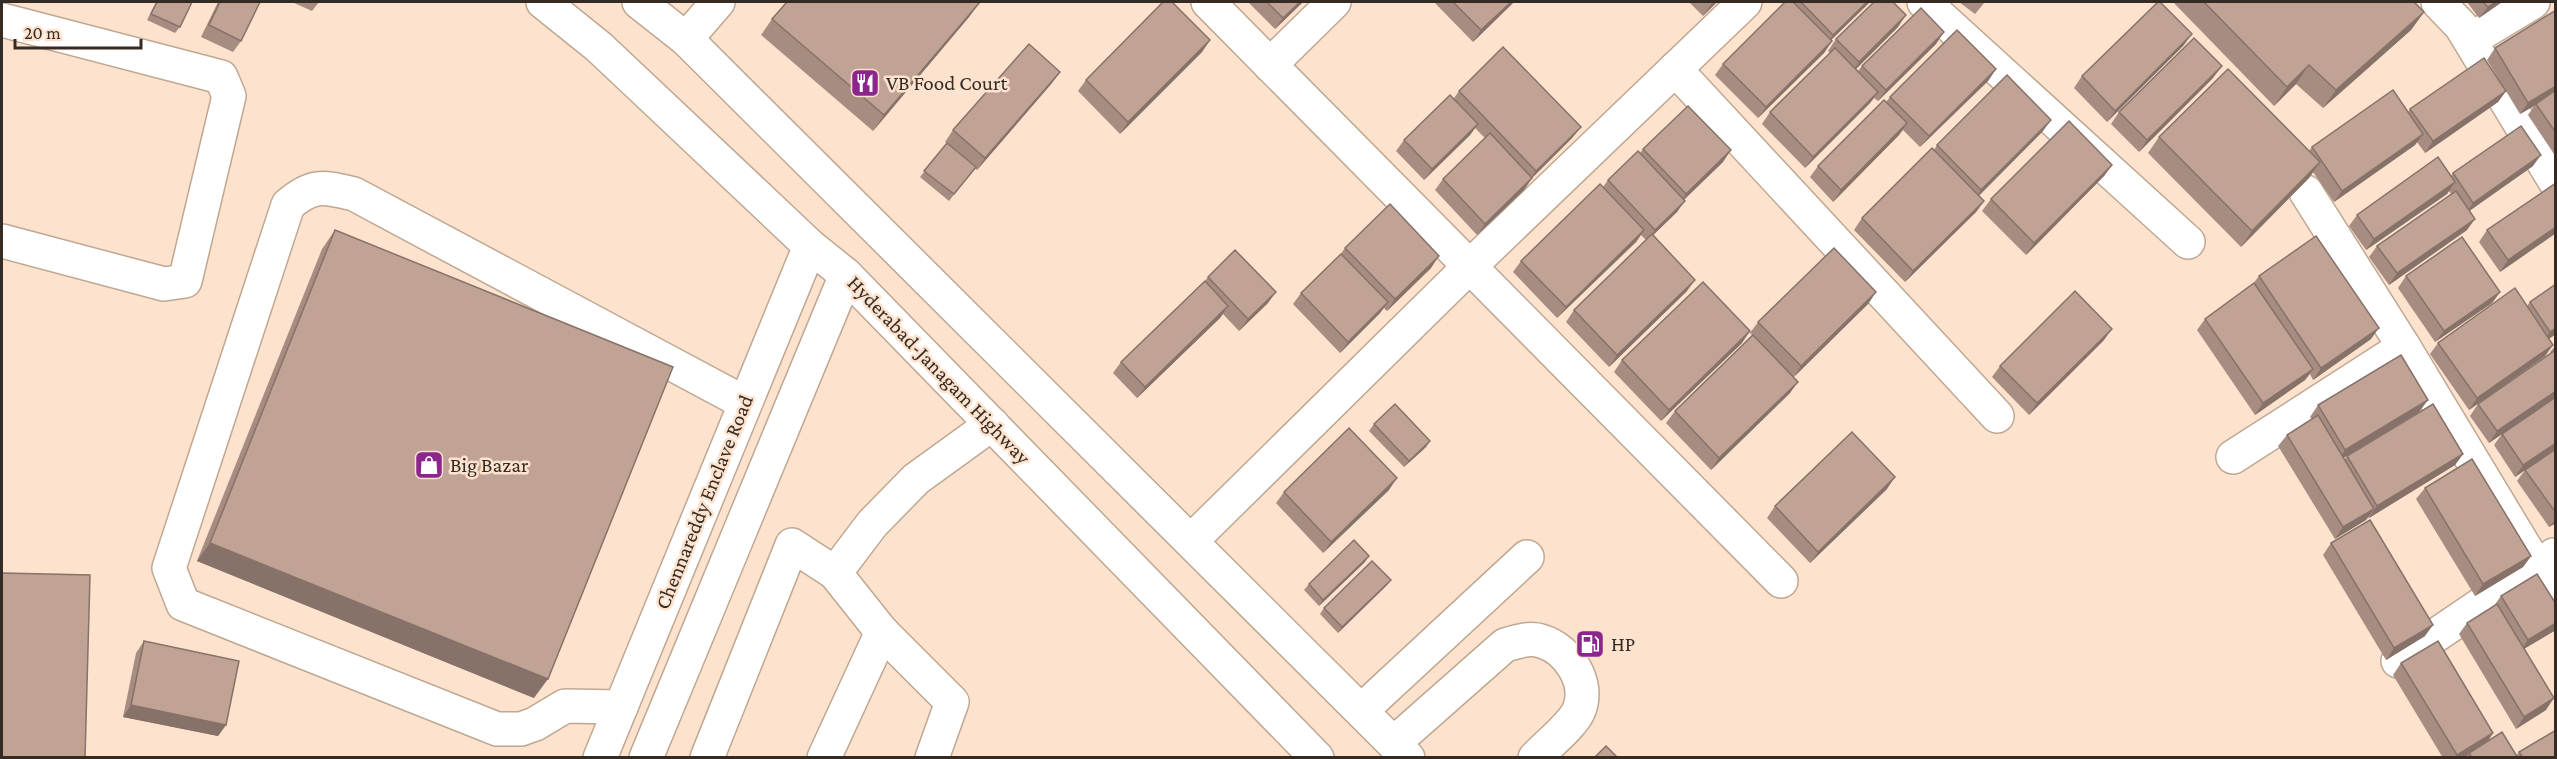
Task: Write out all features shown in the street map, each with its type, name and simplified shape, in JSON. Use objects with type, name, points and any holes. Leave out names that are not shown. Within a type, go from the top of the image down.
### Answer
[{"type":"main road","name":"Hyderabad-Janagam Highway","points":[[543,2],[599,47],[810,246],[846,275],[1317,758]]},
{"type":"main road","points":[[639,2],[686,39],[1401,750],[1505,645],[1520,641],[1540,640],[1570,661],[1580,679],[1582,700],[1578,714],[1535,758]]},
{"type":"main road","points":[[686,39],[718,2]]},
{"type":"main road","points":[[1208,2],[1781,581]]},
{"type":"main road","points":[[1270,65],[1334,2]]},
{"type":"main road","points":[[1192,540],[1469,267],[1745,2]]},
{"type":"main road","points":[[1924,2],[2188,242]]},
{"type":"main road","points":[[2438,2],[2461,26],[2556,183]]},
{"type":"main road","points":[[2470,40],[2533,2]]},
{"type":"main road","points":[[2,20],[221,77],[229,96],[184,281],[164,284],[2,241]]},
{"type":"main road","points":[[1675,69],[1997,416]]},
{"type":"main road","points":[[621,706],[565,706],[535,724],[521,729],[497,729],[183,604],[169,568],[288,205],[303,192],[326,188],[354,194],[745,403]]},
{"type":"main road","points":[[2307,192],[2404,347],[2546,561],[2556,599]]},
{"type":"main road","name":"Chennareddy Enclave Road","points":[[600,758],[810,246]]},
{"type":"main road","name":"Chennareddy Enclave Road","points":[[646,758],[846,275]]},
{"type":"main road","points":[[2233,457],[2404,347]]},
{"type":"main road","points":[[835,573],[872,524],[916,479],[992,424]]},
{"type":"main road","points":[[707,758],[792,545],[835,573],[882,632],[952,702],[932,758]]},
{"type":"main road","points":[[1362,710],[1527,557]]},
{"type":"main road","points":[[2398,661],[2546,561]]},
{"type":"main road","points":[[824,758],[882,632]]},
{"type":"building","points":[[157,2],[192,2],[180,27],[151,14]]},
{"type":"building","points":[[220,2],[260,2],[241,41],[209,25]]},
{"type":"building","name":"VB Food Court","points":[[787,2],[980,2],[884,115],[772,19]]},
{"type":"building","points":[[1163,2],[1172,2],[1210,40],[1128,122],[1086,80]]},
{"type":"building","points":[[1267,2],[1300,2],[1283,18]]},
{"type":"building","points":[[1453,2],[1511,2],[1481,30]]},
{"type":"building","points":[[1785,2],[1793,2],[1832,41],[1766,107],[1723,64]]},
{"type":"building","points":[[1801,2],[1867,2],[1833,35]]},
{"type":"building","points":[[1874,2],[1893,2],[1906,15],[1859,62],[1836,39]]},
{"type":"building","points":[[2158,2],[2192,34],[2115,111],[2082,76]]},
{"type":"building","points":[[2204,2],[2414,2],[2424,12],[2336,90],[2309,65],[2287,87]]},
{"type":"building","points":[[2483,2],[2495,2],[2488,7]]},
{"type":"building","points":[[1921,8],[1944,32],[1886,90],[1862,66]]},
{"type":"building","points":[[2556,10],[2556,86],[2528,103],[2495,48]]},
{"type":"building","points":[[1957,30],[1996,69],[1929,136],[1890,97]]},
{"type":"building","points":[[2194,38],[2222,66],[2147,140],[2119,112]]},
{"type":"building","points":[[1029,44],[1060,72],[985,158],[953,130]]},
{"type":"building","points":[[1503,47],[1581,127],[1536,171],[1459,91]]},
{"type":"building","points":[[1835,48],[1878,92],[1813,157],[1770,112]]},
{"type":"building","points":[[2484,58],[2506,91],[2433,141],[2410,109]]},
{"type":"building","points":[[2228,69],[2320,162],[2252,231],[2159,137]]},
{"type":"building","points":[[2007,75],[2051,120],[1981,190],[1937,145]]},
{"type":"building","points":[[2393,90],[2423,134],[2342,191],[2312,147]]},
{"type":"building","points":[[2556,90],[2556,133],[2536,104]]},
{"type":"building","points":[[1450,95],[1478,124],[1432,169],[1404,140]]},
{"type":"building","points":[[1884,100],[1907,123],[1841,190],[1818,166]]},
{"type":"building","points":[[1688,106],[1731,150],[1686,194],[1643,149]]},
{"type":"building","points":[[2069,121],[2112,165],[2034,243],[1991,199]]},
{"type":"building","points":[[2521,126],[2541,155],[2473,203],[2453,173]]},
{"type":"building","points":[[1490,133],[1532,178],[1485,224],[1443,179]]},
{"type":"building","points":[[947,143],[976,167],[954,194],[924,171]]},
{"type":"building","points":[[1932,148],[1984,201],[1913,271],[1862,218]]},
{"type":"building","points":[[1638,151],[1685,201],[1655,230],[1608,180]]},
{"type":"building","points":[[2438,157],[2455,182],[2374,239],[2357,215]]},
{"type":"building","points":[[2556,183],[2556,227],[2508,260],[2487,230]]},
{"type":"building","points":[[1600,184],[1644,230],[1566,307],[1521,261]]},
{"type":"building","points":[[2456,191],[2475,219],[2397,273],[2377,246]]},
{"type":"building","points":[[1390,204],[1439,256],[1395,299],[1345,248]]},
{"type":"building","points":[[335,230],[673,367],[548,679],[210,543]]},
{"type":"building","points":[[1652,234],[1695,280],[1617,355],[1574,310]]},
{"type":"building","points":[[2316,236],[2379,328],[2321,368],[2259,276]]},
{"type":"building","points":[[2462,237],[2500,292],[2444,331],[2406,276]]},
{"type":"building","points":[[1834,248],[1876,292],[1801,366],[1758,322]]},
{"type":"building","points":[[1235,250],[1276,292],[1248,319],[1208,277]]},
{"type":"building","points":[[1341,254],[1388,302],[1348,342],[1301,293]]},
{"type":"building","points":[[1205,281],[1228,306],[1145,387],[1121,362]]},
{"type":"building","points":[[1703,282],[1750,331],[1669,410],[1622,360]]},
{"type":"building","points":[[2254,283],[2313,369],[2263,403],[2205,319]]},
{"type":"building","points":[[2556,284],[2556,328],[2550,332],[2530,302]]},
{"type":"building","points":[[2515,288],[2553,345],[2477,398],[2438,343]]},
{"type":"building","points":[[2075,291],[2112,329],[2037,403],[2000,366]]},
{"type":"building","points":[[1753,335],[1798,382],[1719,458],[1675,411]]},
{"type":"building","points":[[2554,351],[2556,354],[2556,391],[2497,431],[2478,404]]},
{"type":"building","points":[[2401,355],[2428,400],[2345,450],[2318,405]]},
{"type":"building","points":[[2556,397],[2556,443],[2523,465],[2502,434]]},
{"type":"building","points":[[1395,404],[1430,441],[1409,461],[1374,424]]},
{"type":"building","points":[[2433,404],[2463,454],[2377,506],[2347,456]]},
{"type":"building","points":[[2318,415],[2374,509],[2343,527],[2287,435]]},
{"type":"building","points":[[1349,428],[1397,478],[1331,542],[1284,492]]},
{"type":"building","points":[[1852,432],[1895,477],[1818,552],[1775,506]]},
{"type":"building","points":[[2556,449],[2556,513],[2525,470]]},
{"type":"building","points":[[2472,459],[2531,556],[2483,584],[2425,488]]},
{"type":"building","points":[[2370,520],[2433,625],[2394,648],[2331,543]]},
{"type":"building","points":[[1354,540],[1369,556],[1323,600],[1309,584]]},
{"type":"building","points":[[1372,561],[1391,580],[1342,627],[1324,608]]},
{"type":"building","points":[[2,573],[90,575],[85,758],[2,758]]},
{"type":"building","points":[[2537,574],[2556,604],[2556,623],[2528,640],[2501,596]]},
{"type":"building","points":[[2497,604],[2554,698],[2524,717],[2467,623]]},
{"type":"building","points":[[144,641],[239,661],[226,725],[131,705]]},
{"type":"building","points":[[2438,641],[2493,733],[2457,755],[2401,663]]},
{"type":"building","points":[[2556,730],[2556,758],[2523,758],[2519,752]]},
{"type":"building","points":[[2502,732],[2518,758],[2472,758],[2469,753]]},
{"type":"building","points":[[1606,746],[1618,758],[1594,758]]},
{"type":"place","name":"VB Food Court","points":[[865,83]]},
{"type":"place","name":"Big Bazar","points":[[429,465]]},
{"type":"place","name":"HP","points":[[1590,644]]}]
